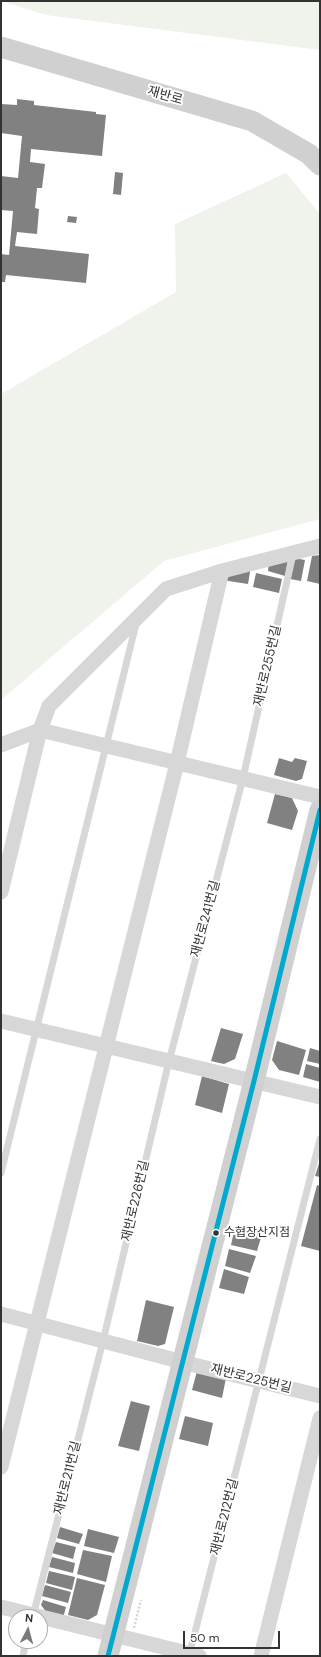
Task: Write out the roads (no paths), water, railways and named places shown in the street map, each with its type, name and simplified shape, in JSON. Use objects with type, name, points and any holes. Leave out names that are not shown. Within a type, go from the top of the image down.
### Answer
[{"type":"main road","name":"재반로","points":[[1,47],[252,121],[309,154],[320,165]]},
{"type":"main road","points":[[108,1656],[254,1081],[320,810]]},
{"type":"street","points":[[1,892],[40,730],[49,706],[166,589],[222,572],[320,546]]},
{"type":"street","points":[[1,1467],[177,763],[222,572]]},
{"type":"street","points":[[1,745],[40,730],[320,796]]},
{"type":"street","points":[[1,1020],[320,1097]]},
{"type":"street","points":[[1,1314],[182,1362]]},
{"type":"street","name":"재반로225번길","points":[[182,1362],[320,1396]]},
{"type":"street","points":[[261,1656],[320,1418]]},
{"type":"street","points":[[48,1619],[113,1634]]},
{"type":"street","name":"재반로212번길","points":[[113,1634],[193,1655]]},
{"type":"lane","name":"재반로255번길","points":[[243,778],[293,554]]},
{"type":"lane","points":[[1,1173],[138,616]]},
{"type":"lane","name":"재반로241번길","points":[[169,1061],[243,778]]},
{"type":"lane","name":"재반로226번길","points":[[103,1341],[169,1061]]},
{"type":"lane","points":[[260,1381],[320,1139]]},
{"type":"lane","name":"재반로211번길","points":[[35,1609],[103,1341]]},
{"type":"lane","name":"재반로212번길","points":[[193,1655],[260,1381]]},
{"type":"place","name":"수협장산지점","points":[[216,1233]]}]
